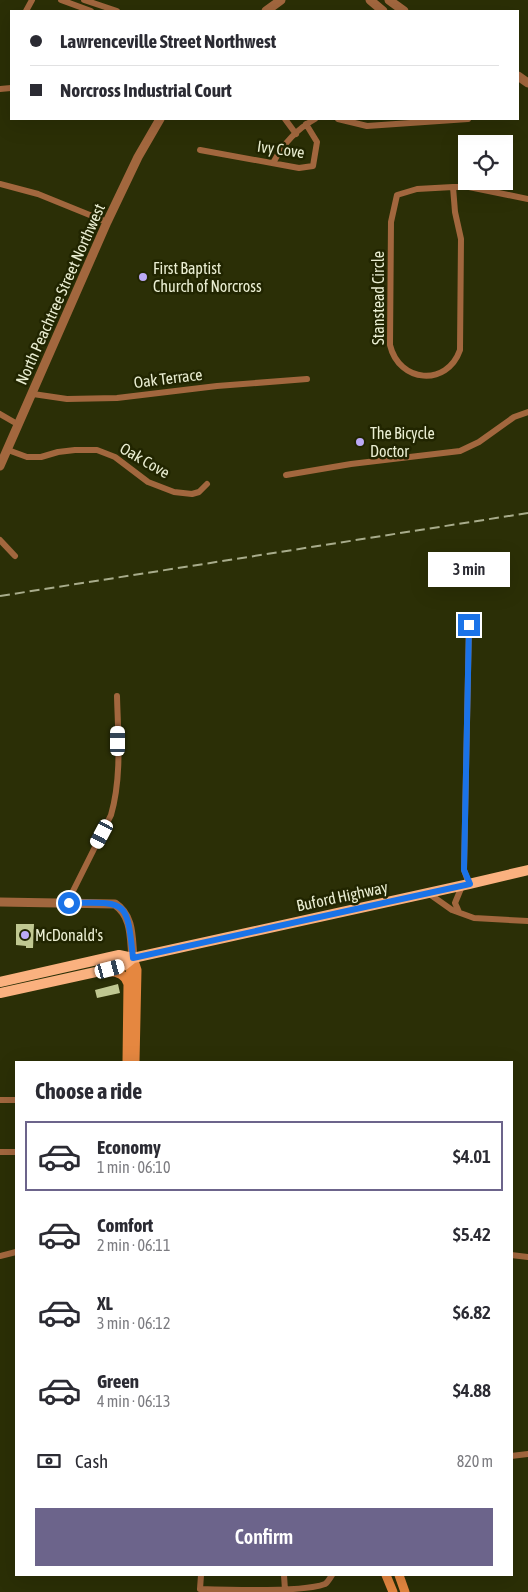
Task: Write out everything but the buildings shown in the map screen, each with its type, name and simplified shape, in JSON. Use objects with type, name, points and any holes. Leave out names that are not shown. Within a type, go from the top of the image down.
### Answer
[{"type":"main road","name":"Buford Highway","points":[[0,982],[119,955],[133,958],[528,870]]},
{"type":"main road","name":"Buford Highway","points":[[0,993],[123,966],[133,958]]},
{"type":"main road","points":[[127,1061],[128,984],[133,958]]},
{"type":"main road","points":[[133,958],[137,970],[135,1061]]},
{"type":"main road","points":[[98,972],[114,971],[127,979],[128,984]]},
{"type":"main road","points":[[386,1576],[393,1592]]},
{"type":"main road","points":[[399,1576],[405,1592]]},
{"type":"street","points":[[61,0],[88,10]]},
{"type":"street","points":[[84,0],[114,10]]},
{"type":"street","points":[[267,10],[272,0]]},
{"type":"street","points":[[267,10],[281,0]]},
{"type":"street","points":[[370,0],[382,10]]},
{"type":"street","points":[[389,0],[403,10]]},
{"type":"street","name":"North Peachtree Street Northwest","points":[[0,466],[107,222],[158,120]]},
{"type":"street","points":[[286,120],[296,134]]},
{"type":"street","points":[[273,163],[282,146],[306,124],[313,120]]},
{"type":"street","points":[[342,120],[367,126],[429,120]]},
{"type":"street","name":"Ivy Cove","points":[[200,150],[299,168],[313,166],[317,142],[306,124]]},
{"type":"street","points":[[0,184],[38,194],[107,222]]},
{"type":"street","name":"Stanstead Circle","points":[[453,187],[455,212],[461,239],[460,350],[457,360],[449,369],[437,375],[417,375],[406,371],[398,364],[392,355],[390,345],[390,222],[397,195],[417,189],[453,187],[470,187],[528,198]]},
{"type":"street","name":"Oak Terrace","points":[[33,394],[68,399],[117,398],[217,386],[307,379]]},
{"type":"street","points":[[286,475],[351,464],[460,451],[479,442],[514,417],[528,412]]},
{"type":"street","points":[[0,414],[19,426]]},
{"type":"street","name":"Oak Cove","points":[[8,450],[27,457],[41,457],[66,451],[97,450],[114,457],[148,482],[174,492],[192,494],[199,492],[207,484]]},
{"type":"street","points":[[0,540],[15,556]]},
{"type":"street","points":[[460,913],[455,903],[466,885],[464,870],[469,625]]},
{"type":"street","points":[[69,903],[71,895],[111,815],[116,799],[118,696]]},
{"type":"street","points":[[428,893],[452,910],[474,918],[528,921]]},
{"type":"street","points":[[0,902],[115,904],[122,909],[128,918],[133,958]]},
{"type":"street","points":[[0,1100],[15,1100]]},
{"type":"street","points":[[0,1152],[15,1152]]},
{"type":"street","points":[[0,1256],[15,1252]]},
{"type":"street","points":[[513,1255],[528,1257]]},
{"type":"street","points":[[513,1456],[528,1454]]},
{"type":"street","points":[[200,1576],[200,1589],[285,1590],[308,1590],[326,1583],[331,1576]]},
{"type":"street","points":[[284,1576],[285,1590]]},
{"type":"railway","points":[[0,596],[528,513]]},
{"type":"place","name":"First Baptist Church of Norcross","points":[[143,277]]},
{"type":"place","name":"The Bicycle Doctor","points":[[360,442]]},
{"type":"place","name":"McDonald's","points":[[25,935]]},
{"type":"route","points":[[69,903],[108,903],[115,904],[122,909],[128,918],[133,958],[470,884],[464,870],[469,625]]}]
